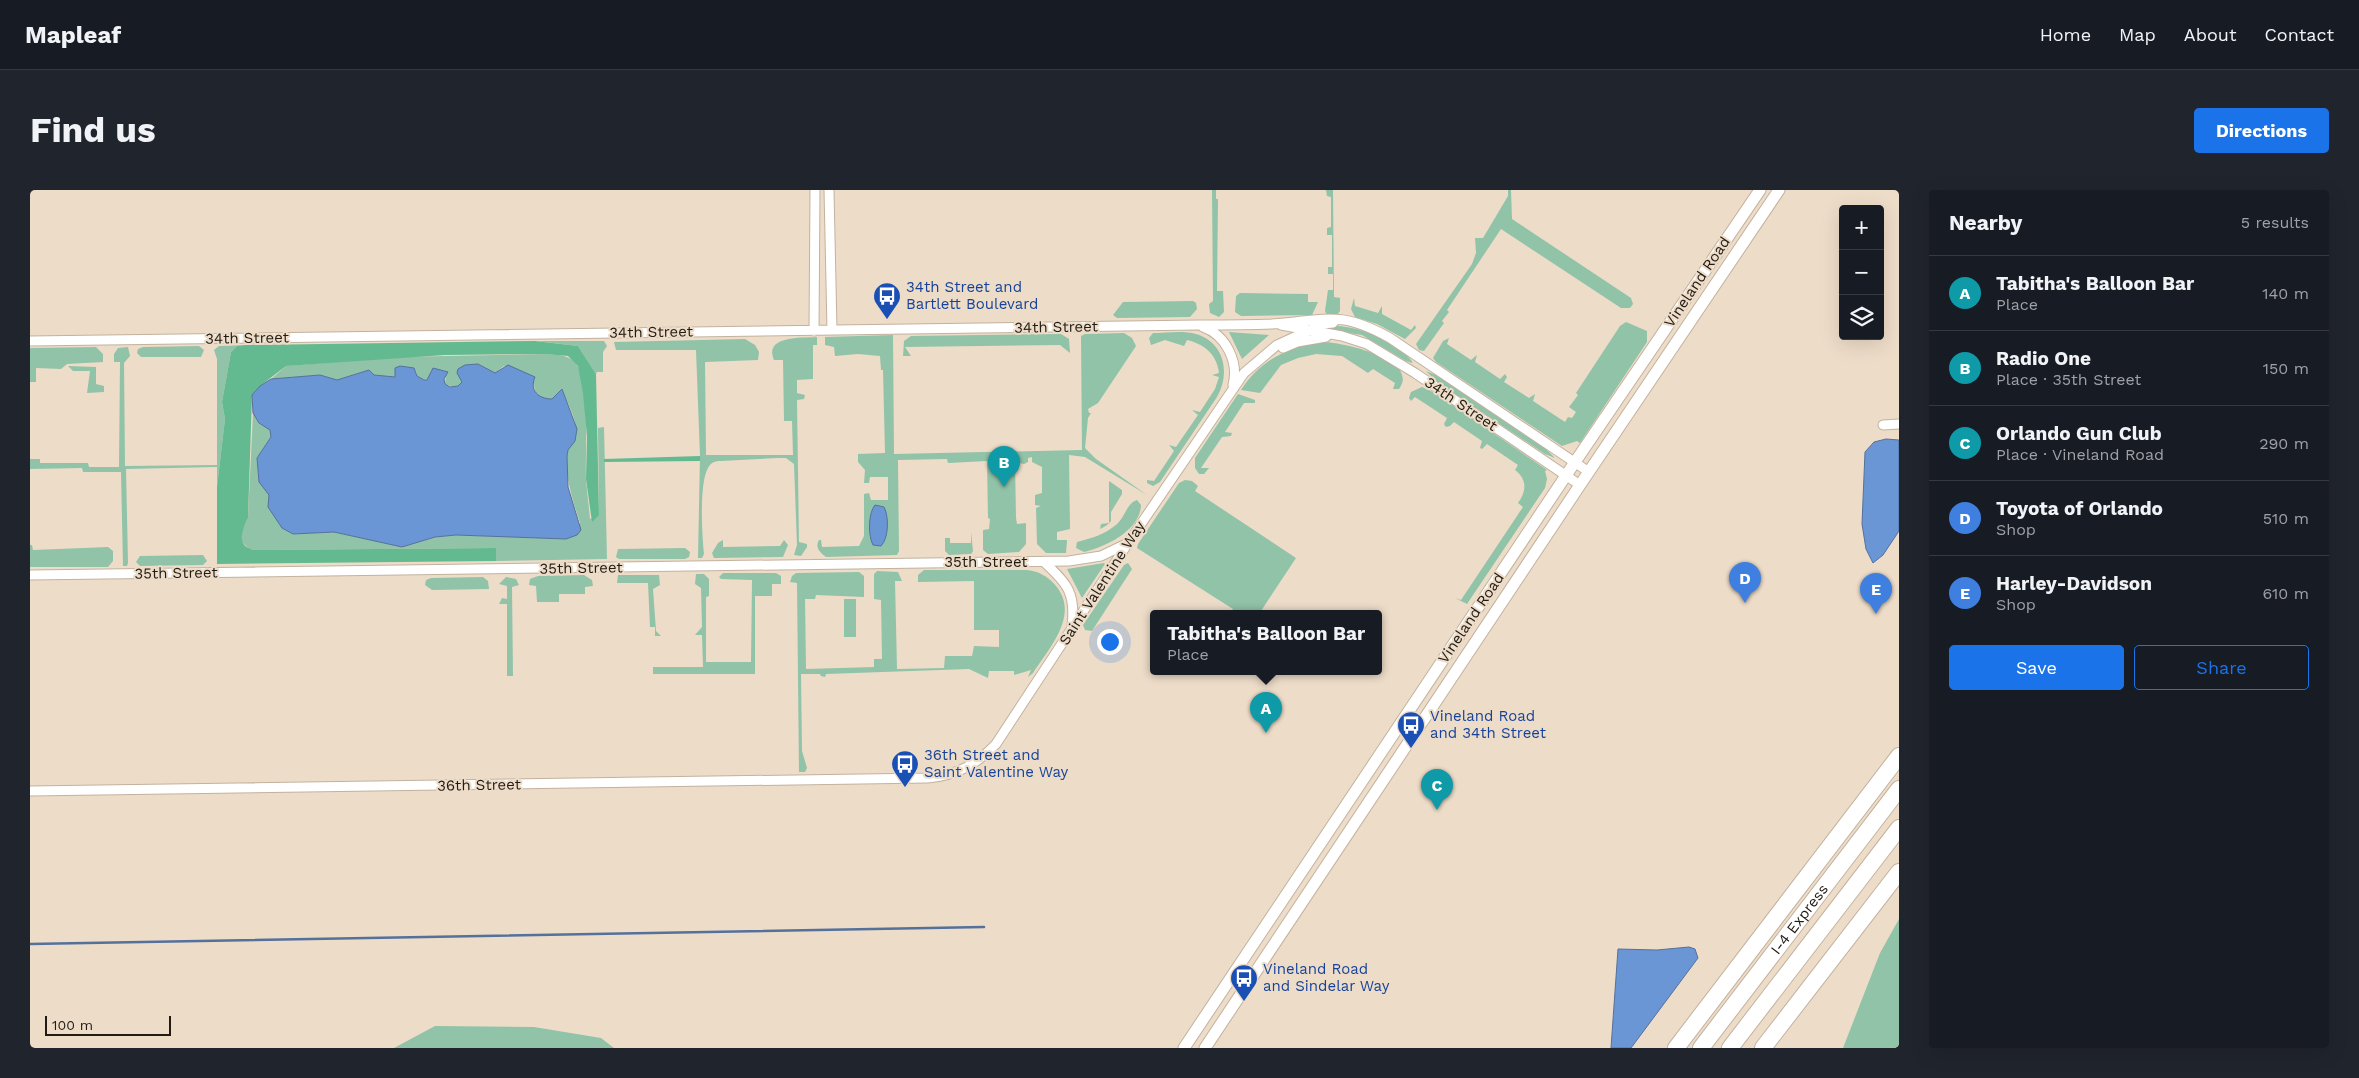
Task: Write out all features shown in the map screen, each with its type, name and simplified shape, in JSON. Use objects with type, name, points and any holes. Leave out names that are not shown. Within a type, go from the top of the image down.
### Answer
[{"type":"highway","points":[[1676,1048],[1899,756]]},
{"type":"highway","name":"I-4 Express","points":[[1701,1048],[1899,790]]},
{"type":"highway","name":"I-4 Express","points":[[1730,1048],[1899,828]]},
{"type":"highway","points":[[1763,1048],[1899,872]]},
{"type":"street","points":[[814,331],[815,190]]},
{"type":"street","points":[[829,190],[832,330]]},
{"type":"street","name":"Vineland Road","points":[[1184,1048],[1575,462],[1760,190]]},
{"type":"street","name":"Vineland Road","points":[[1205,1048],[1484,628],[1779,190]]},
{"type":"street","name":"34th Street","points":[[30,341],[1273,324],[1330,318],[1347,319],[1369,326],[1398,343],[1589,472]]},
{"type":"street","name":"34th Street","points":[[1277,344],[1306,331],[1332,323],[1369,326]]},
{"type":"street","name":"34th Street","points":[[1273,324],[1331,336],[1353,338],[1386,354],[1580,485]]},
{"type":"street","points":[[1199,325],[1216,334],[1231,353],[1236,375],[1233,388]]},
{"type":"street","name":"Saint Valentine Way","points":[[1256,361],[1297,342],[1331,336]]},
{"type":"street","name":"Saint Valentine Way","points":[[928,778],[965,769],[984,756],[996,744],[1128,542],[1233,388],[1256,361],[1277,344]]},
{"type":"street","points":[[1883,425],[1899,424]]},
{"type":"street","name":"35th Street","points":[[30,575],[1044,562],[1085,560],[1100,556],[1128,542]]},
{"type":"street","points":[[1044,562],[1060,577],[1072,597],[1072,628]]},
{"type":"street","points":[[1470,620],[1484,628]]},
{"type":"street","points":[[1414,704],[1428,713]]},
{"type":"street","name":"36th Street","points":[[30,791],[928,778]]},
{"type":"street","points":[[1332,826],[1348,834]]},
{"type":"green space","points":[[1212,190],[1216,190],[1216,199],[1218,199],[1217,291],[1223,291],[1224,312],[1219,317],[1210,313],[1209,304],[1213,301]]},
{"type":"green space","points":[[1326,190],[1333,190],[1334,297],[1340,298],[1340,311],[1337,315],[1327,315],[1325,311],[1328,290],[1333,290],[1333,274],[1328,274],[1328,267],[1332,267],[1332,235],[1327,235],[1327,228],[1331,227],[1331,197],[1327,196]]},
{"type":"green space","points":[[1508,190],[1511,190],[1512,219],[1631,298],[1633,304],[1630,308],[1621,308],[1501,229],[1447,310],[1449,312],[1442,321],[1444,323],[1424,351],[1419,350],[1416,344],[1472,264],[1476,253],[1475,238],[1483,238],[1508,196]]},
{"type":"green space","points":[[1240,293],[1308,294],[1308,302],[1318,302],[1312,315],[1241,316],[1235,312],[1236,296]]},
{"type":"green space","points":[[1354,298],[1355,306],[1378,313],[1382,306],[1382,314],[1411,330],[1415,325],[1416,328],[1405,339],[1377,324],[1355,317],[1351,309]]},
{"type":"green space","points":[[1193,301],[1196,303],[1197,309],[1190,317],[1117,318],[1113,315],[1123,302]]},
{"type":"green space","points":[[1626,322],[1647,331],[1647,342],[1580,443],[1577,441],[1562,446],[1436,362],[1433,358],[1443,341],[1449,338],[1447,344],[1471,360],[1477,355],[1475,362],[1500,379],[1505,374],[1507,377],[1504,382],[1529,398],[1535,394],[1533,401],[1565,422],[1568,417],[1572,418],[1576,412],[1569,407],[1578,395],[1576,393],[1620,326]]},
{"type":"green space","points":[[1328,326],[1346,327],[1371,334],[1387,342],[1407,356],[1413,363],[1406,361],[1362,335],[1323,329]]},
{"type":"green space","points":[[1186,332],[1206,338],[1219,351],[1224,369],[1224,378],[1217,397],[1160,482],[1153,486],[1147,483],[1147,480],[1154,481],[1174,451],[1169,445],[1176,447],[1198,415],[1192,410],[1200,412],[1215,389],[1219,377],[1212,375],[1219,373],[1216,360],[1204,347],[1187,340],[1184,346],[1165,340],[1151,345],[1149,338],[1153,333]]},
{"type":"green space","points":[[1229,332],[1269,335],[1242,359]]},
{"type":"green space","points":[[1124,333],[1132,338],[1136,346],[1098,403],[1088,409],[1089,413],[1091,413],[1088,418],[1085,448],[1096,459],[1147,495],[1085,457],[1069,455],[1070,529],[1057,532],[1057,540],[1067,540],[1066,553],[1046,553],[1037,544],[1036,508],[1041,506],[1035,505],[1035,495],[1042,493],[1042,467],[1032,462],[1032,457],[1028,458],[1028,462],[1024,464],[1015,462],[1016,518],[1017,524],[1026,523],[1026,544],[1019,552],[988,554],[983,550],[983,530],[989,529],[990,519],[988,518],[987,461],[948,463],[947,459],[898,460],[899,551],[897,555],[826,557],[820,551],[817,545],[819,540],[821,540],[822,547],[859,546],[864,536],[864,494],[869,493],[871,500],[888,500],[888,477],[870,477],[869,483],[864,483],[865,470],[858,462],[858,454],[885,453],[883,370],[881,370],[880,356],[858,354],[835,356],[834,347],[825,345],[825,337],[893,335],[894,454],[1082,450],[1081,336],[1085,334]]},
{"type":"green space","points":[[1061,334],[1069,339],[1070,353],[1060,345],[905,347],[911,356],[903,356],[904,341],[911,336]]},
{"type":"green space","points":[[817,337],[817,345],[813,345],[813,379],[797,380],[797,393],[805,395],[804,399],[797,400],[799,542],[807,544],[807,547],[801,556],[794,555],[797,545],[794,464],[786,458],[717,461],[710,464],[703,485],[704,554],[702,558],[698,558],[700,456],[696,350],[616,350],[614,342],[745,339],[755,345],[759,352],[758,360],[705,362],[706,455],[793,455],[792,421],[784,421],[783,360],[774,360],[772,352],[774,346],[779,342],[795,338]]},
{"type":"green space","points":[[535,341],[578,346],[596,374],[599,515],[592,522],[586,479],[587,437],[583,393],[578,366],[568,356],[545,354],[445,355],[286,366],[260,386],[252,395],[248,518],[242,534],[245,546],[256,550],[496,548],[496,561],[217,564],[217,487],[225,419],[222,402],[231,352],[237,346]]},
{"type":"green space","points":[[536,341],[604,341],[607,346],[603,352],[603,372],[597,372],[596,374],[578,346]]},
{"type":"green space","points":[[1322,342],[1361,349],[1389,361],[1399,369],[1403,378],[1399,389],[1393,389],[1395,383],[1373,369],[1368,373],[1342,356],[1316,354],[1298,358],[1281,365],[1260,393],[1241,390],[1257,371],[1276,357],[1298,347]]},
{"type":"green space","points":[[245,345],[237,346],[231,352],[222,402],[225,419],[217,487],[217,467],[126,469],[128,563],[127,566],[123,566],[121,472],[83,472],[82,468],[30,469],[30,459],[40,459],[40,463],[88,463],[89,467],[119,467],[120,362],[114,362],[114,354],[118,348],[128,347],[130,356],[124,363],[125,466],[217,465],[217,359],[214,350],[219,346]]},
{"type":"green space","points":[[199,346],[204,350],[201,357],[141,357],[137,353],[138,349],[143,347]]},
{"type":"green space","points":[[96,347],[103,354],[103,362],[67,364],[61,369],[36,368],[36,382],[30,382],[30,348]]},
{"type":"green space","points":[[545,354],[562,356],[574,361],[581,374],[585,403],[586,480],[590,519],[599,514],[598,428],[604,427],[607,559],[496,561],[496,548],[256,550],[249,549],[242,542],[242,531],[248,518],[253,413],[259,423],[270,430],[271,437],[257,458],[259,482],[270,495],[282,528],[293,534],[334,532],[402,547],[435,537],[456,535],[566,539],[580,523],[567,472],[567,455],[576,434],[576,425],[562,389],[552,399],[543,399],[536,394],[533,381],[504,366],[495,373],[478,364],[461,377],[462,385],[456,386],[445,384],[446,374],[424,380],[417,376],[416,371],[395,368],[396,376],[394,377],[373,375],[369,370],[337,380],[320,375],[271,379],[286,366],[394,357]]},
{"type":"green space","points":[[68,366],[96,367],[96,384],[104,386],[104,392],[87,393],[90,371],[73,371]]},
{"type":"green space","points":[[1426,371],[1438,376],[1544,447],[1555,458],[1545,454],[1438,383]]},
{"type":"green space","points":[[1422,387],[1435,393],[1547,470],[1545,471],[1547,479],[1545,488],[1467,604],[1455,598],[1461,600],[1523,507],[1518,503],[1523,494],[1524,481],[1515,470],[1518,465],[1487,444],[1482,449],[1480,448],[1482,441],[1454,422],[1446,427],[1444,424],[1447,418],[1415,397],[1411,401],[1409,398],[1411,392]]},
{"type":"green space","points":[[1238,394],[1255,400],[1255,403],[1244,403],[1225,432],[1232,433],[1231,436],[1222,437],[1201,468],[1209,468],[1204,474],[1199,474],[1195,468],[1195,458]]},
{"type":"green space","points":[[700,456],[700,461],[604,462],[604,459]]},
{"type":"green space","points":[[1185,480],[1192,481],[1198,486],[1195,491],[1296,558],[1262,610],[1232,610],[1137,548],[1179,483]]},
{"type":"green space","points":[[1109,481],[1122,490],[1122,494],[1111,512],[1111,521],[1109,523]]},
{"type":"green space","points":[[1137,500],[1141,505],[1139,514],[1135,523],[1128,530],[1102,546],[1084,552],[1076,548],[1077,542],[1112,528],[1122,518],[1128,507]]},
{"type":"green space","points":[[1109,523],[1107,525],[1100,529],[1101,524]]},
{"type":"green space","points":[[971,532],[973,551],[971,554],[949,555],[945,551],[945,538],[950,538],[950,543],[971,543]]},
{"type":"green space","points":[[723,540],[723,547],[780,546],[784,540],[788,545],[783,557],[714,558],[712,553],[718,543]]},
{"type":"green space","points":[[30,545],[32,545],[33,550],[108,547],[113,551],[113,561],[108,567],[30,567]]},
{"type":"green space","points":[[685,548],[690,552],[689,557],[685,559],[619,559],[616,557],[618,549]]},
{"type":"green space","points":[[203,555],[207,561],[203,565],[140,566],[136,562],[140,556]]},
{"type":"green space","points":[[1128,563],[1132,569],[1092,631],[1085,630],[1083,625],[1124,565]]},
{"type":"green space","points":[[1105,564],[1082,598],[1067,569]]},
{"type":"green space","points":[[924,570],[1026,570],[1039,573],[1053,582],[1063,597],[1065,608],[1060,631],[1033,673],[1028,677],[1031,670],[1014,675],[1014,671],[989,671],[988,678],[969,669],[826,674],[825,677],[820,674],[801,674],[802,751],[807,768],[805,772],[799,772],[797,583],[790,582],[792,576],[796,573],[859,572],[864,576],[864,597],[816,595],[815,599],[805,599],[806,669],[874,667],[874,659],[882,659],[881,600],[874,599],[874,574],[877,571],[898,572],[902,581],[895,581],[897,669],[944,668],[945,656],[972,656],[974,646],[999,647],[999,630],[974,630],[974,581],[918,582],[918,575]]},
{"type":"green space","points":[[723,573],[776,573],[781,576],[781,584],[772,584],[772,596],[755,596],[755,674],[653,674],[653,667],[703,667],[702,635],[695,635],[702,627],[701,588],[695,584],[696,574],[704,574],[709,579],[709,596],[706,597],[706,662],[751,662],[752,580],[721,579],[719,577]]},
{"type":"green space","points":[[584,575],[592,580],[593,586],[585,587],[585,594],[559,594],[559,602],[537,602],[536,586],[529,585],[530,579],[538,576]]},
{"type":"green space","points":[[618,575],[659,575],[660,585],[653,589],[656,631],[661,636],[655,636],[655,627],[650,627],[648,583],[617,583]]},
{"type":"green space","points":[[483,577],[488,581],[489,589],[432,590],[425,585],[426,580],[431,578]]},
{"type":"green space","points":[[506,577],[516,579],[519,585],[512,587],[513,676],[507,676],[507,604],[499,604],[502,598],[507,599],[507,586],[499,584]]},
{"type":"green space","points":[[844,599],[856,599],[856,637],[844,637]]},
{"type":"green space","points":[[1899,919],[1899,1048],[1843,1048],[1880,953]]},
{"type":"green space","points":[[435,1026],[534,1027],[601,1038],[614,1048],[394,1048]]},
{"type":"water","points":[[478,364],[495,373],[508,365],[535,377],[533,382],[534,390],[543,398],[552,399],[562,389],[577,429],[575,441],[568,450],[567,456],[568,487],[581,530],[577,535],[566,539],[456,535],[435,537],[402,547],[334,532],[293,534],[282,528],[268,507],[269,495],[259,482],[257,458],[271,437],[270,430],[259,423],[253,413],[252,395],[260,386],[271,379],[320,375],[337,380],[369,370],[374,375],[395,377],[395,368],[400,366],[414,368],[417,376],[424,380],[427,380],[433,368],[448,372],[444,379],[445,384],[450,387],[458,386],[462,382],[457,373],[458,369],[465,365]]},
{"type":"water","points":[[1886,439],[1899,440],[1899,531],[1883,555],[1873,563],[1866,549],[1862,524],[1865,452],[1874,442]]},
{"type":"water","points":[[875,505],[884,507],[887,516],[886,538],[881,546],[873,545],[870,536],[869,525],[871,513]]},
{"type":"water","points":[[1689,947],[1695,949],[1698,958],[1631,1048],[1611,1048],[1618,949],[1657,950]]},
{"type":"waterway","points":[[30,944],[984,927]]},
{"type":"place","name":"34th Street and Bartlett Boulevard","points":[[887,320]]},
{"type":"place","name":"Radio One","points":[[1004,487]]},
{"type":"place","name":"Toyota of Orlando","points":[[1745,603]]},
{"type":"place","name":"Harley-Davidson","points":[[1876,614]]},
{"type":"place","name":"Tabitha's Balloon Bar","points":[[1266,733]]},
{"type":"place","name":"Vineland Road and 34th Street","points":[[1411,749]]},
{"type":"place","name":"36th Street and Saint Valentine Way","points":[[905,788]]},
{"type":"place","name":"Orlando Gun Club","points":[[1437,810]]},
{"type":"place","name":"Vineland Road and Sindelar Way","points":[[1244,1002]]}]
